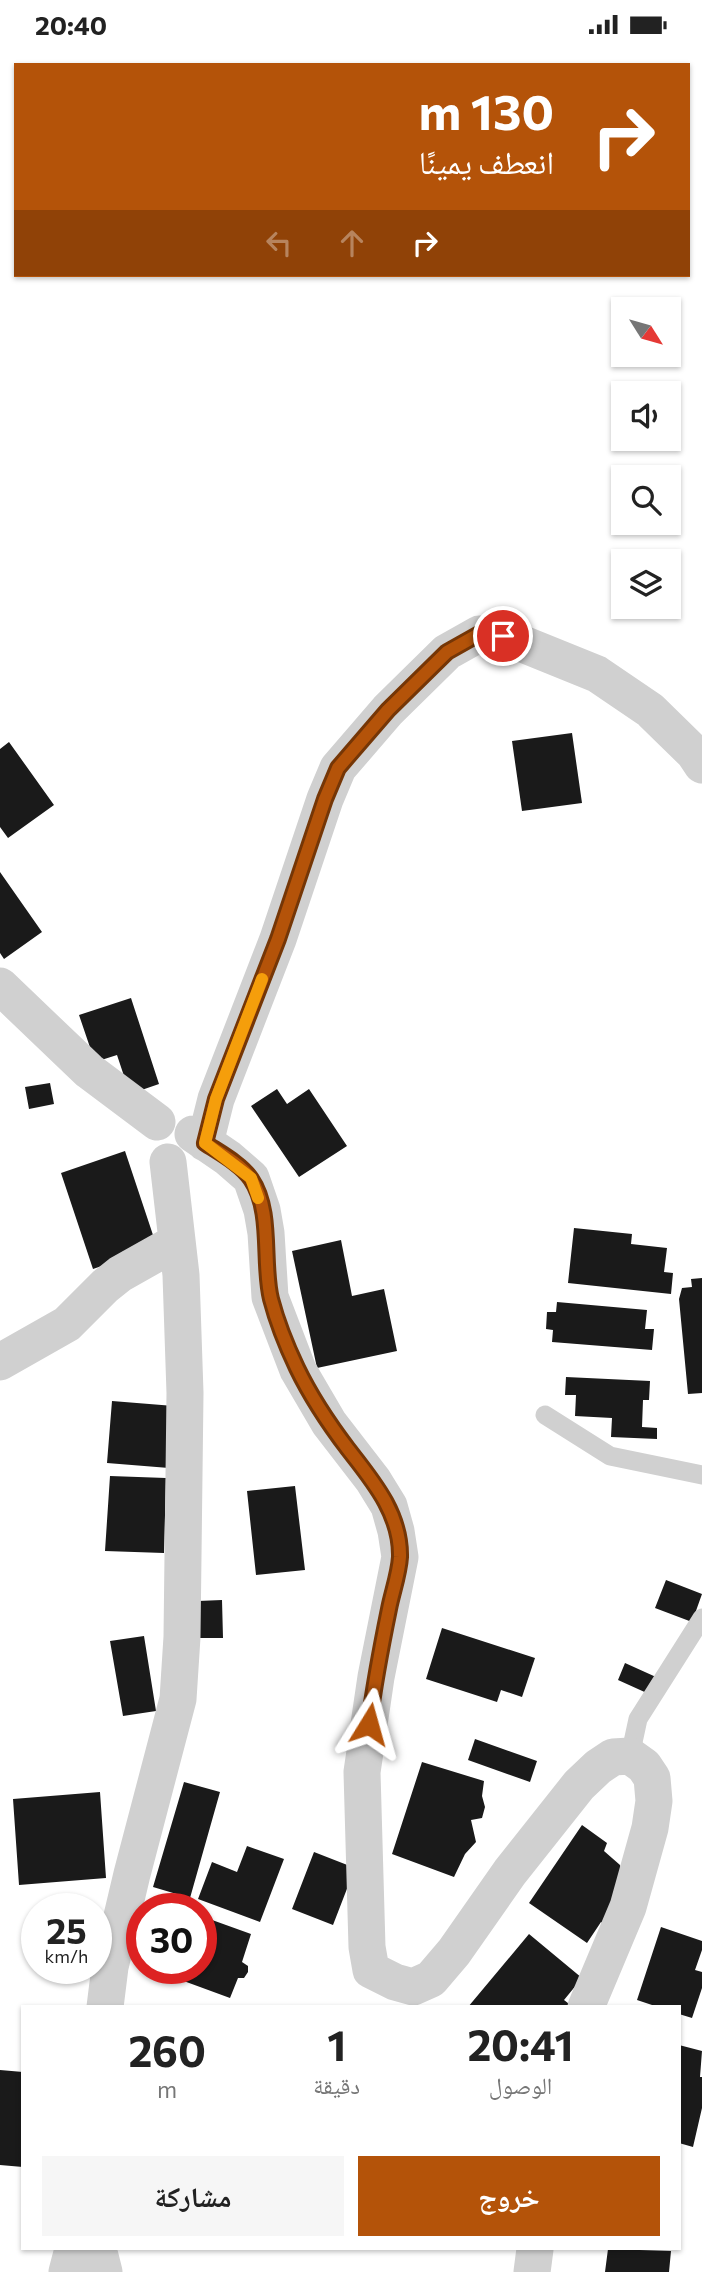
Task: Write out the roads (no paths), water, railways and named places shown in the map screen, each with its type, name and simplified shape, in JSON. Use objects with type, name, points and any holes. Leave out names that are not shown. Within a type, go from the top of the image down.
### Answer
[{"type":"street","points":[[587,2005],[628,1907],[650,1828],[654,1801],[652,1778],[644,1766],[630,1756],[613,1756],[598,1766],[579,1785],[510,1872],[476,1924],[431,1979],[414,1987],[395,1982],[371,1970],[367,1947],[362,1772],[376,1677],[400,1557],[396,1531],[389,1506],[313,1398],[285,1338],[270,1297],[266,1233],[251,1178],[199,1139],[186,1122],[179,1118],[171,1117],[157,1122],[151,1128],[148,1143],[155,1156],[168,1162],[176,1162],[188,1155],[199,1139],[278,939],[338,768],[388,710],[447,652],[479,634],[503,636],[597,674],[650,710],[694,753],[702,765]]},
{"type":"street","points":[[0,986],[89,1070],[157,1122]]},
{"type":"street","points":[[105,2005],[110,1967],[129,1887],[178,1699],[182,1637],[185,1393],[181,1275],[168,1162]]},
{"type":"street","points":[[0,1362],[66,1324],[112,1280],[177,1242]]},
{"type":"street","points":[[66,2272],[73,2250]]},
{"type":"street","points":[[96,2250],[104,2272]]},
{"type":"street","points":[[533,2272],[535,2250]]},
{"type":"lane","points":[[545,1415],[610,1456],[702,1475]]},
{"type":"lane","points":[[630,1756],[638,1719],[702,1618]]}]
